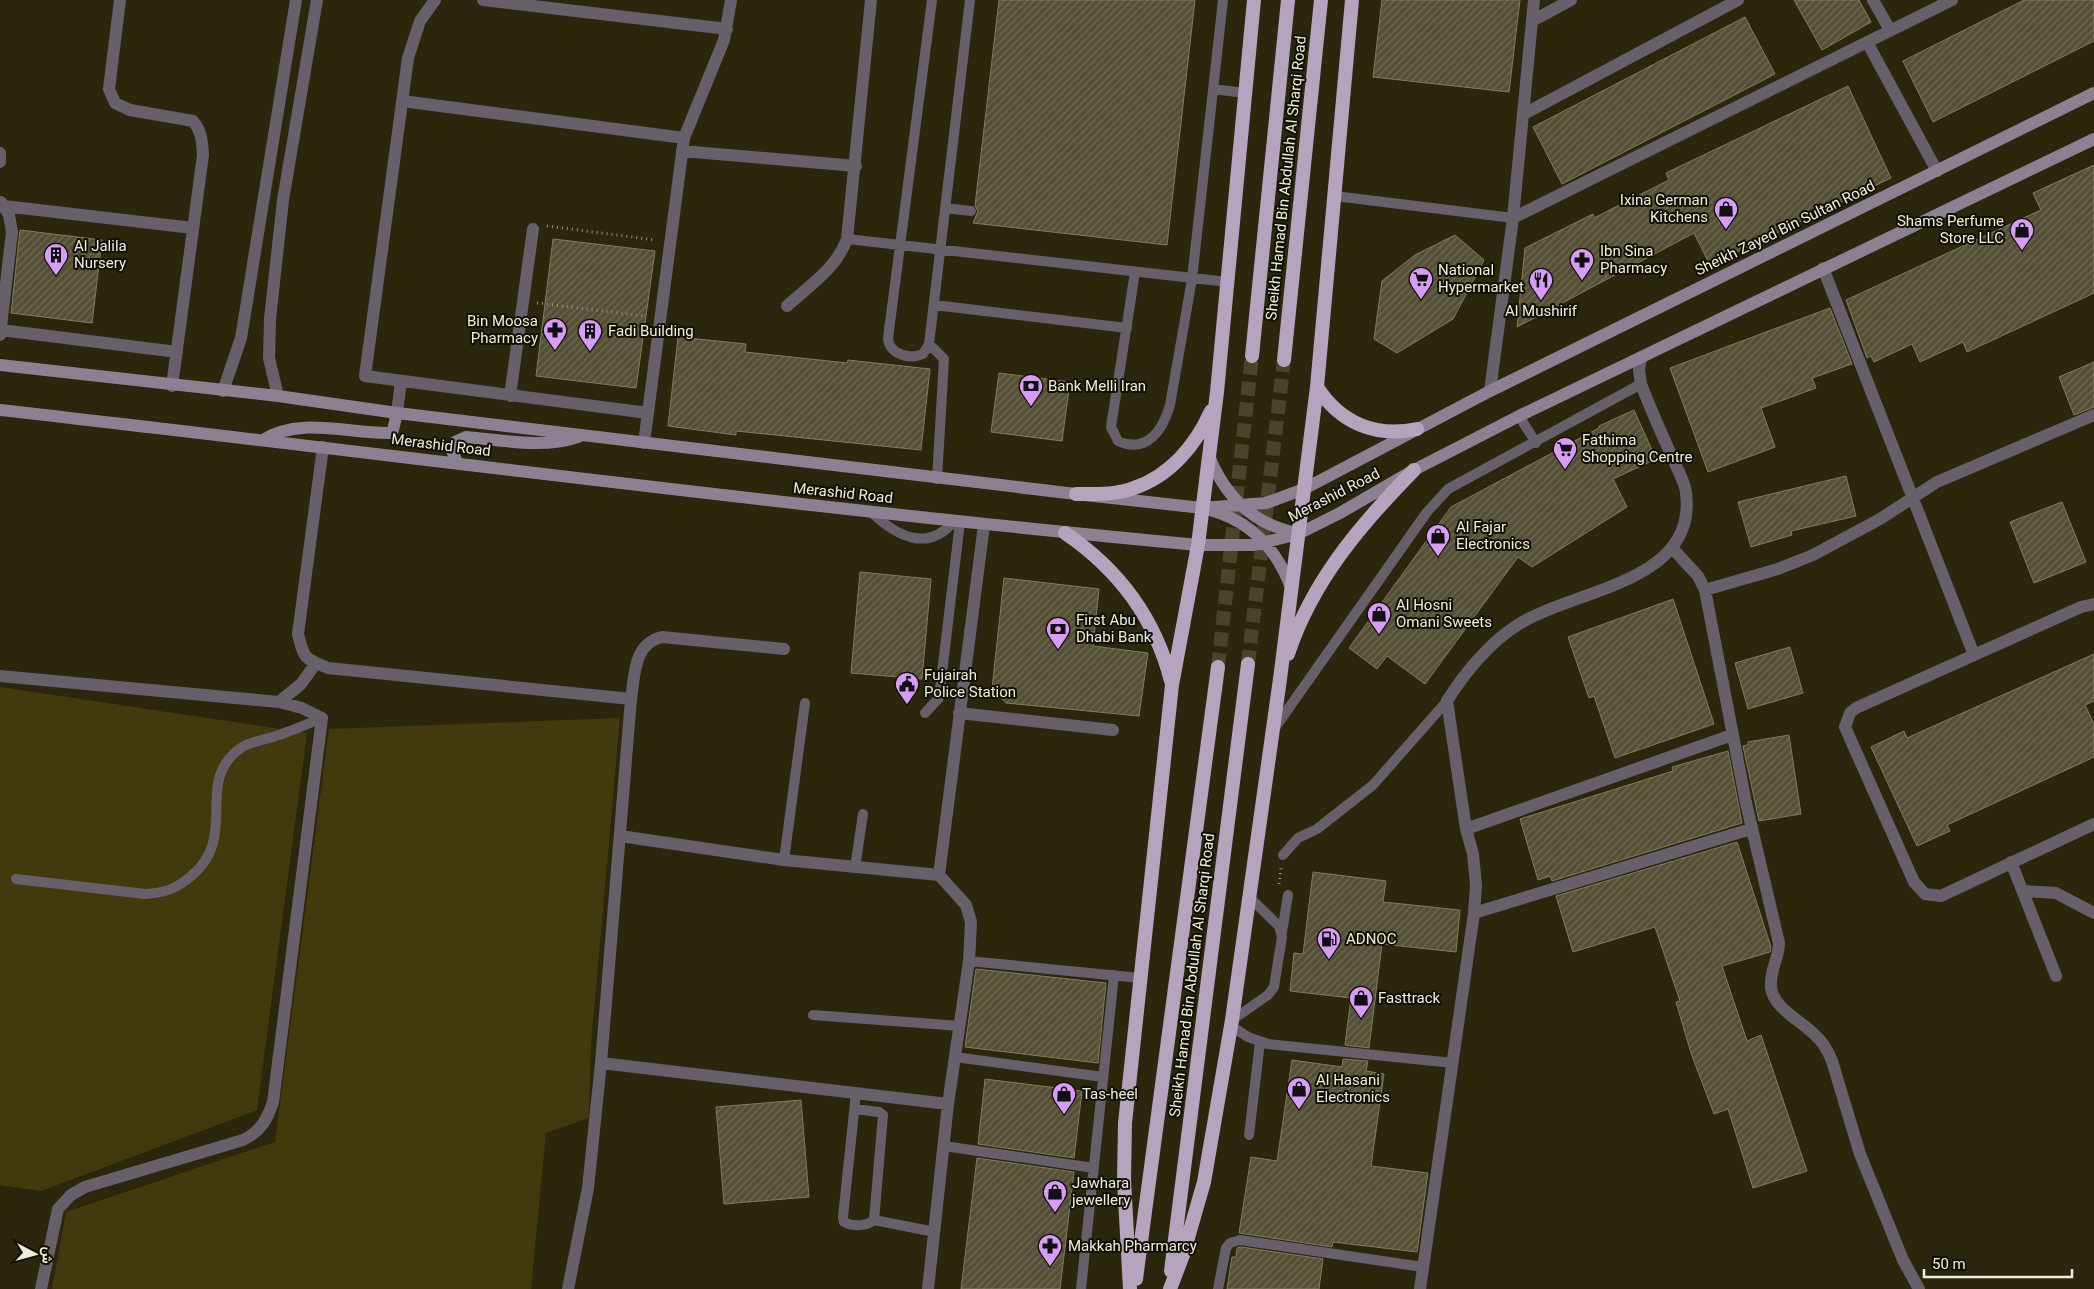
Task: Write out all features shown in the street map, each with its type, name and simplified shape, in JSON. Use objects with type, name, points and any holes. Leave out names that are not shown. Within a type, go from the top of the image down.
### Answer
[{"type":"highway","points":[[1130,1289],[1124,1151],[1140,978],[1172,685],[1198,545],[1217,392],[1254,0]]},
{"type":"highway","name":"Sheikh Hamad Bin Abdullah Al Sharqi Road","points":[[1252,356],[1288,0]]},
{"type":"highway","name":"Sheikh Hamad Bin Abdullah Al Sharqi Road","points":[[1284,360],[1321,0]]},
{"type":"highway","points":[[1169,1289],[1190,1231],[1204,1182],[1231,1023],[1280,679],[1317,387],[1352,0]]},
{"type":"highway","points":[[1317,387],[1335,410],[1360,426],[1388,432],[1417,429]]},
{"type":"highway","points":[[1076,494],[1115,493],[1133,489],[1165,471],[1187,451],[1197,438],[1212,408],[1217,392]]},
{"type":"highway","points":[[1280,679],[1301,622],[1330,569],[1366,520],[1414,470]]},
{"type":"highway","points":[[1065,533],[1103,562],[1130,592],[1158,640],[1172,685]]},
{"type":"highway","name":"Sheikh Hamad Bin Abdullah Al Sharqi Road","points":[[1169,1289],[1248,664]]},
{"type":"highway","name":"Sheikh Hamad Bin Abdullah Al Sharqi Road","points":[[1134,1289],[1218,667]]},
{"type":"main road","name":"Sheikh Zayed Bin Sultan Road","points":[[1490,391],[2094,93]]},
{"type":"main road","points":[[1641,357],[2094,139]]},
{"type":"main road","name":"Merashid Road","points":[[0,410],[984,525],[1222,546],[1265,542],[1298,534],[1340,513],[1414,470],[1519,416],[1641,357]]},
{"type":"main road","name":"Merashid Road","points":[[0,365],[172,386],[278,396],[397,413],[937,479],[1202,508],[1266,503],[1304,490],[1490,391]]},
{"type":"main road","points":[[263,440],[274,433],[307,427],[390,433],[393,430],[397,413]]},
{"type":"main road","points":[[457,463],[452,450],[455,442],[466,437],[538,444],[563,442],[583,436]]},
{"type":"main road","points":[[1209,456],[1222,483],[1240,505],[1273,526],[1298,534]]},
{"type":"main road","points":[[1202,508],[1236,520],[1265,542],[1285,571],[1291,588]]},
{"type":"street","points":[[120,0],[109,89],[110,95],[115,103],[122,107],[186,118],[193,121],[200,129],[203,155],[172,386]]},
{"type":"street","points":[[223,391],[241,338],[296,0]]},
{"type":"street","points":[[278,396],[269,358],[270,319],[283,200],[317,0]]},
{"type":"street","points":[[435,0],[420,21],[408,58],[365,376],[648,413]]},
{"type":"street","points":[[483,0],[727,29]]},
{"type":"street","points":[[644,443],[683,145],[727,29],[731,0]]},
{"type":"street","points":[[787,306],[830,270],[841,256],[847,239],[856,166],[871,0]]},
{"type":"street","points":[[1490,391],[1513,218],[1534,0]]},
{"type":"street","points":[[1532,21],[1571,0]]},
{"type":"street","points":[[1524,114],[1738,0]]},
{"type":"street","points":[[1873,0],[1890,30]]},
{"type":"street","points":[[1513,218],[1952,0]]},
{"type":"street","points":[[1867,42],[1937,171]]},
{"type":"street","points":[[402,101],[683,145],[856,166]]},
{"type":"street","points":[[0,153],[0,162]]},
{"type":"street","points":[[2,203],[193,228]]},
{"type":"street","points":[[0,335],[12,232],[9,215],[2,203]]},
{"type":"street","points":[[510,396],[532,229]]},
{"type":"street","points":[[1823,268],[1911,498],[1974,655]]},
{"type":"street","points":[[1,330],[177,352]]},
{"type":"street","points":[[1420,1289],[1474,913],[1476,885],[1473,854],[1466,829],[1447,702],[1459,682],[1474,664],[1514,627],[1538,613],[1590,595],[1645,570],[1673,549],[1685,527],[1688,511],[1686,490],[1641,384],[1639,370],[1641,357]]},
{"type":"street","points":[[397,413],[401,381]]},
{"type":"street","points":[[1705,590],[1769,572],[1813,555],[1863,528],[1937,482],[2094,415]]},
{"type":"street","points":[[323,447],[298,634],[303,654],[316,663],[328,668],[631,699]]},
{"type":"street","points":[[939,874],[984,525]]},
{"type":"street","points":[[1673,549],[1698,576],[1705,590],[1751,829],[1779,943],[1779,956],[1771,976],[1771,990],[1778,1002],[1816,1035],[1826,1048],[1832,1061],[1860,1154],[1903,1260],[1919,1289]]},
{"type":"street","points":[[2094,604],[2081,607],[1856,708],[1850,713],[1845,727],[1918,889],[1925,894],[1941,896],[2094,824]]},
{"type":"street","points":[[568,1289],[588,1188],[601,1063],[631,699],[638,659],[643,646],[651,639],[662,637],[784,649]]},
{"type":"street","points":[[279,702],[301,684],[316,663]]},
{"type":"street","points":[[0,676],[279,702],[302,708],[322,718],[273,1102],[268,1119],[257,1133],[243,1140],[85,1187],[71,1195],[58,1209],[41,1289]]},
{"type":"street","points":[[959,713],[1113,730]]},
{"type":"street","points":[[1466,829],[1732,735]]},
{"type":"street","points":[[1474,913],[1751,829]]},
{"type":"street","points":[[620,836],[784,860],[854,868],[939,874],[966,905],[971,922],[969,961],[948,1104],[928,1289]]},
{"type":"street","points":[[2011,862],[2056,976]]},
{"type":"street","points":[[2023,891],[2056,893],[2094,913]]},
{"type":"street","points":[[601,1063],[948,1104]]},
{"type":"lane","points":[[932,0],[888,343],[895,352],[914,356],[923,354],[929,344],[970,0]]},
{"type":"lane","points":[[1135,272],[1111,428],[1118,441],[1139,445],[1149,441],[1166,420],[1192,279],[1223,0]]},
{"type":"lane","points":[[1213,89],[1245,93]]},
{"type":"lane","points":[[1334,196],[1513,218]]},
{"type":"lane","points":[[945,208],[971,211]]},
{"type":"lane","points":[[847,239],[1228,282]]},
{"type":"lane","points":[[934,305],[1127,328]]},
{"type":"lane","points":[[929,344],[944,359],[937,479]]},
{"type":"lane","points":[[1272,732],[1427,512],[1448,489],[1536,443],[1641,384]]},
{"type":"lane","points":[[1519,416],[1536,443]]},
{"type":"lane","points":[[871,512],[887,528],[902,535],[918,538],[934,538],[945,533],[957,521]]},
{"type":"lane","points":[[924,713],[940,698],[957,521]]},
{"type":"lane","points":[[1283,855],[1298,838],[1317,829],[1373,786],[1447,702]]},
{"type":"lane","points":[[784,860],[805,703]]},
{"type":"lane","points":[[16,878],[145,894],[161,893],[177,887],[200,869],[211,852],[217,832],[219,772],[230,757],[250,742],[276,736],[322,718]]},
{"type":"lane","points":[[854,868],[864,814]]},
{"type":"lane","points":[[1288,895],[1274,988],[1268,995],[1231,1023],[1260,1042],[1452,1064]]},
{"type":"lane","points":[[1249,897],[1279,926],[1282,932]]},
{"type":"lane","points":[[969,961],[1140,978]]},
{"type":"lane","points":[[1081,1289],[1114,975]]},
{"type":"lane","points":[[813,1015],[960,1026]]},
{"type":"lane","points":[[1249,1135],[1260,1042]]},
{"type":"lane","points":[[955,1057],[1103,1076]]},
{"type":"lane","points":[[855,1109],[879,1112],[883,1115],[874,1220],[869,1224],[850,1225],[844,1222],[843,1217],[856,1094]]},
{"type":"lane","points":[[944,1146],[1094,1168]]},
{"type":"lane","points":[[874,1220],[935,1232]]},
{"type":"lane","points":[[1218,1289],[1226,1248],[1230,1243],[1240,1240],[1423,1268]]},
{"type":"path","points":[[532,229],[547,226],[670,242]]},
{"type":"path","points":[[523,301],[660,318]]},
{"type":"path","points":[[1283,855],[1278,886],[1288,895]]},
{"type":"shaded area","points":[[0,687],[307,733],[257,1110],[41,1191],[0,1185]]},
{"type":"shaded area","points":[[620,718],[591,1045],[589,1118],[546,1133],[531,1289],[52,1289],[66,1212],[275,1142],[329,729]]},
{"type":"building","points":[[999,0],[1195,0],[1167,245],[973,223],[978,211],[975,206]]},
{"type":"building","points":[[1382,0],[1520,0],[1509,92],[1373,77]]},
{"type":"building","points":[[1794,0],[1859,0],[1871,22],[1822,50]]},
{"type":"building","points":[[2024,0],[2094,0],[2094,41],[1933,122],[1903,61]]},
{"type":"building","points":[[1745,17],[1775,74],[1562,184],[1533,127]]},
{"type":"building","points":[[1848,86],[1891,178],[1710,265],[1694,233],[1517,327],[1525,248],[1593,214],[1594,218],[1669,180],[1666,173]]},
{"type":"building","name":"Shams Perfume Store LLC","points":[[2094,165],[2094,293],[1967,352],[1963,342],[1920,362],[1912,344],[1874,362],[1871,356],[1867,358],[1846,300],[2041,210],[2033,193]]},
{"type":"building","name":"Al Jalila Nursery","points":[[20,230],[102,240],[92,323],[11,313]]},
{"type":"building","name":"National Hypermarket","points":[[1455,235],[1484,260],[1453,319],[1397,353],[1374,339],[1382,281],[1415,255]]},
{"type":"building","points":[[553,239],[655,251],[636,388],[536,376]]},
{"type":"building","points":[[1830,308],[1852,364],[1812,378],[1816,388],[1761,408],[1775,447],[1708,472],[1670,368]]},
{"type":"building","points":[[678,337],[746,344],[745,352],[847,363],[848,360],[930,369],[921,450],[736,431],[736,435],[668,426]]},
{"type":"building","points":[[2094,362],[2094,407],[2074,415],[2059,377]]},
{"type":"building","name":"Bank Melli Iran","points":[[999,373],[1070,382],[1062,441],[991,432]]},
{"type":"building","points":[[1634,410],[1656,459],[1613,479],[1627,507],[1532,567],[1518,557],[1425,684],[1387,656],[1377,669],[1349,648],[1451,507],[1599,428],[1599,426]]},
{"type":"building","points":[[1846,476],[1856,516],[1791,531],[1792,535],[1751,547],[1738,502]]},
{"type":"building","points":[[2062,502],[2086,562],[2034,583],[2010,522]]},
{"type":"building","points":[[860,572],[931,579],[922,679],[851,673]]},
{"type":"building","name":"First Abu Dhabi Bank","points":[[1004,578],[1099,589],[1093,646],[1148,653],[1139,716],[1006,703],[992,689]]},
{"type":"building","points":[[1673,599],[1714,724],[1615,758],[1594,696],[1589,698],[1568,637]]},
{"type":"building","points":[[1790,647],[1803,693],[1748,709],[1735,663]]},
{"type":"building","points":[[2094,654],[2094,701],[2085,705],[2094,724],[2094,757],[1947,825],[1950,831],[1917,846],[1871,747],[1904,731],[1907,738]]},
{"type":"building","points":[[1789,735],[1801,814],[1759,821],[1743,746],[1748,745],[1748,742]]},
{"type":"building","points":[[1728,751],[1742,823],[1552,881],[1550,876],[1538,880],[1520,819],[1673,771],[1672,767]]},
{"type":"building","points":[[1737,842],[1771,947],[1770,952],[1722,966],[1747,1041],[1761,1035],[1807,1171],[1753,1188],[1728,1109],[1714,1114],[1691,1053],[1676,1002],[1680,1001],[1655,927],[1573,952],[1556,896]]},
{"type":"building","points":[[1313,872],[1386,881],[1383,902],[1460,910],[1456,952],[1382,944],[1369,1048],[1345,1045],[1351,998],[1290,991],[1294,953],[1303,954]]},
{"type":"building","points":[[976,969],[1106,983],[1098,1063],[965,1047]]},
{"type":"building","points":[[1343,1059],[1368,1061],[1366,1071],[1384,1074],[1371,1166],[1428,1173],[1417,1252],[1333,1242],[1332,1247],[1239,1233],[1251,1157],[1277,1161],[1292,1060],[1342,1067]]},
{"type":"building","points":[[985,1079],[1082,1091],[1074,1158],[978,1144]]},
{"type":"building","points":[[801,1100],[809,1197],[724,1204],[716,1107]]},
{"type":"building","points":[[977,1158],[1074,1172],[1060,1289],[961,1289]]},
{"type":"building","points":[[1237,1248],[1323,1259],[1319,1289],[1227,1289],[1232,1257],[1236,1257]]},
{"type":"tunnel","points":[[1218,667],[1252,356]]},
{"type":"tunnel","points":[[1248,664],[1284,360]]},
{"type":"place","name":"Ixina German Kitchens","points":[[1726,230]]},
{"type":"place","name":"Shams Perfume Store LLC","points":[[2022,251]]},
{"type":"place","name":"Al Jalila Nursery","points":[[56,276]]},
{"type":"place","name":"Ibn Sina Pharmacy","points":[[1582,281]]},
{"type":"place","name":"National Hypermarket","points":[[1421,300]]},
{"type":"place","name":"Al Mushirif","points":[[1541,301]]},
{"type":"place","name":"Bin Moosa Pharmacy","points":[[555,351]]},
{"type":"place","name":"Fadi Building","points":[[590,352]]},
{"type":"place","name":"Bank Melli Iran","points":[[1031,407]]},
{"type":"place","name":"Fathima Shopping Centre","points":[[1565,470]]},
{"type":"place","name":"Al Fajar Electronics","points":[[1438,557]]},
{"type":"place","name":"Al Hosni Omani Sweets","points":[[1379,635]]},
{"type":"place","name":"First Abu Dhabi Bank","points":[[1058,650]]},
{"type":"place","name":"Fujairah Police Station","points":[[907,705]]},
{"type":"place","name":"ADNOC","points":[[1329,960]]},
{"type":"place","name":"Fasttrack","points":[[1361,1019]]},
{"type":"place","name":"Al Hasani Electronics","points":[[1299,1110]]},
{"type":"place","name":"Tas-heel","points":[[1064,1115]]},
{"type":"place","name":"Jawhara jewellery","points":[[1055,1213]]},
{"type":"place","name":"Makkah Pharmarcy","points":[[1050,1267]]}]
